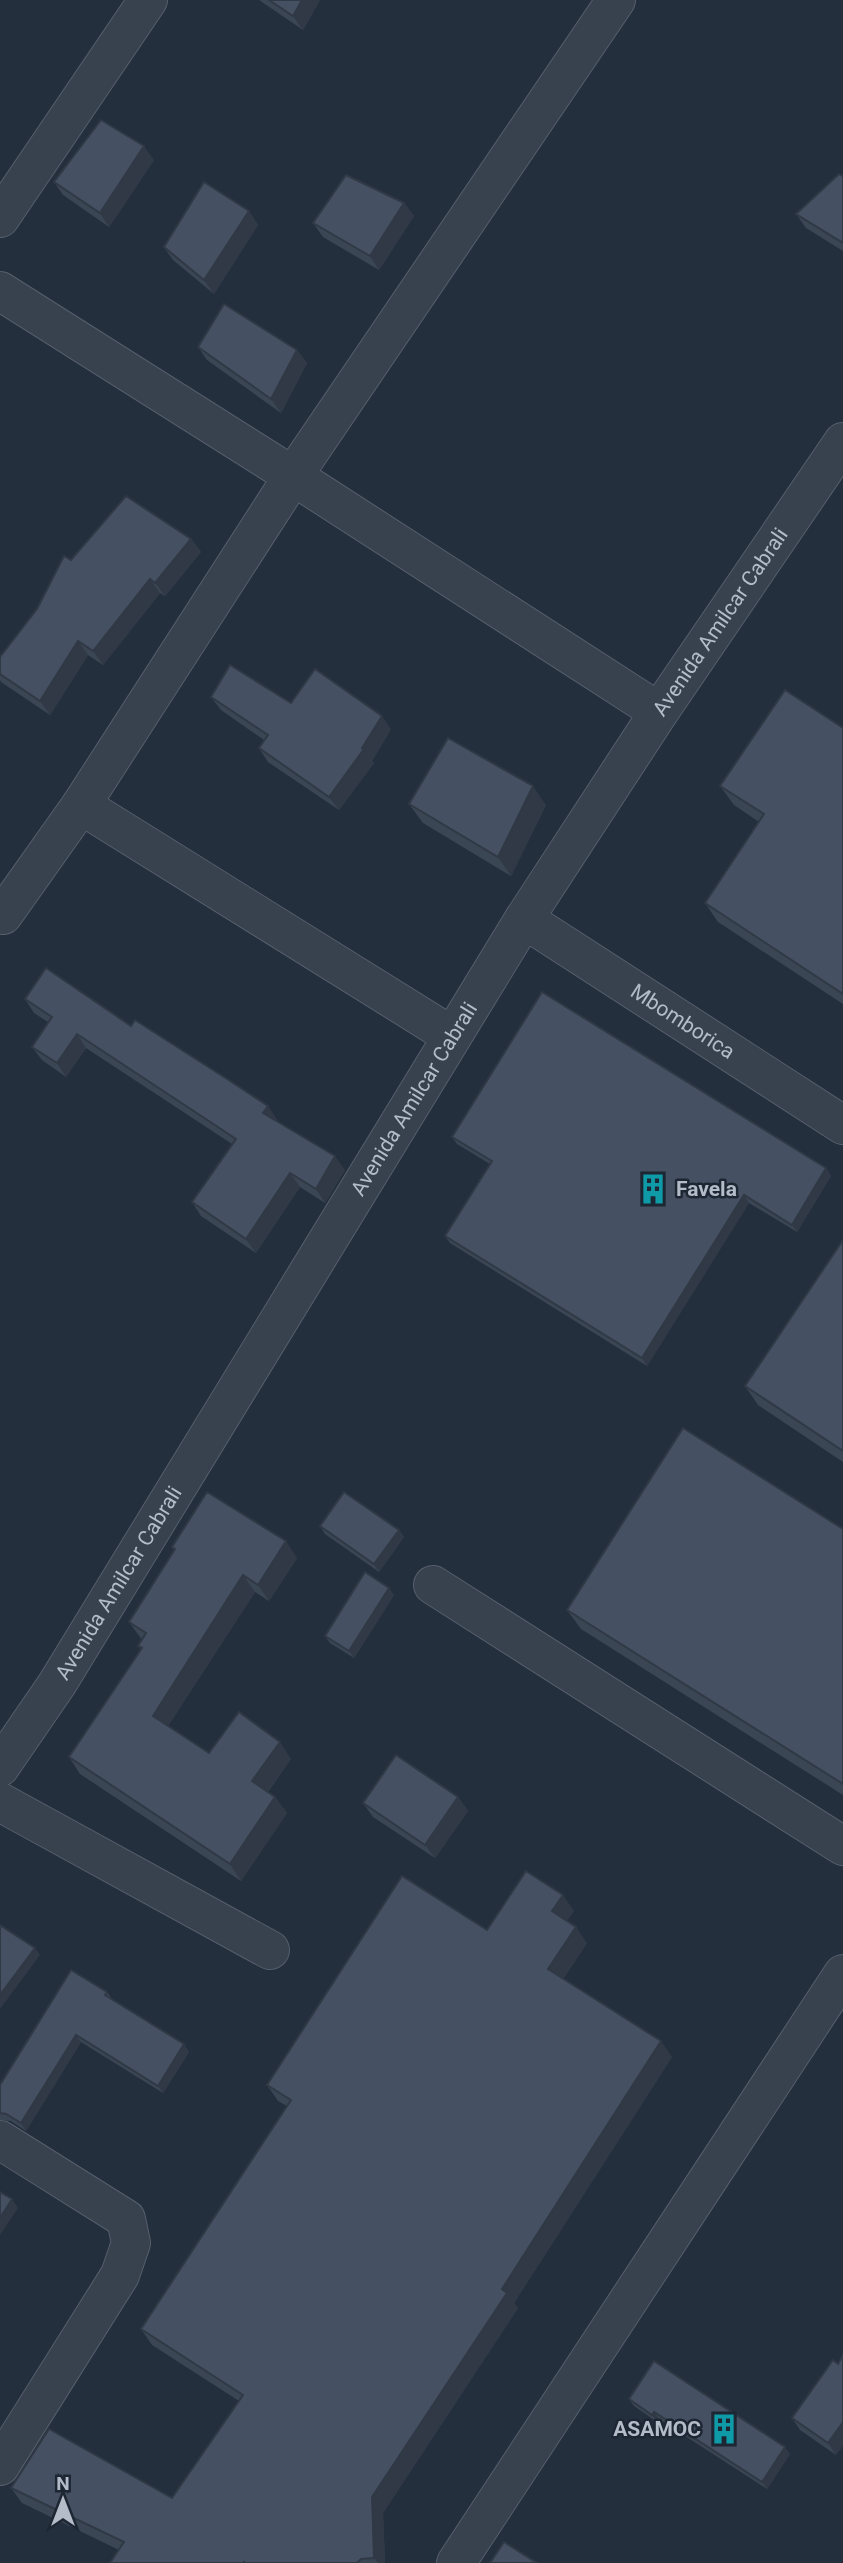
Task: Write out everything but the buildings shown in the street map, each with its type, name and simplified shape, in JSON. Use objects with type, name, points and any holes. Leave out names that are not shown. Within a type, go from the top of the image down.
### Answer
[{"type":"street","points":[[0,218],[148,0]]},
{"type":"street","points":[[3,915],[81,805],[293,476],[616,0]]},
{"type":"street","points":[[0,291],[659,712]]},
{"type":"street","name":"Avenida Amilcar Cabrali","points":[[0,1767],[57,1684],[524,919],[659,712],[843,442]]},
{"type":"street","points":[[81,805],[452,1036]]},
{"type":"street","name":"Mbomborica","points":[[524,919],[843,1125]]},
{"type":"street","points":[[433,1585],[843,1846]]},
{"type":"street","points":[[0,1802],[271,1950]]},
{"type":"street","points":[[456,2563],[843,1974]]},
{"type":"street","points":[[0,2140],[126,2219],[131,2243],[120,2275],[0,2466]]},
{"type":"place","name":"Favela","points":[[653,1189]]},
{"type":"place","name":"ASAMOC","points":[[724,2429]]}]
